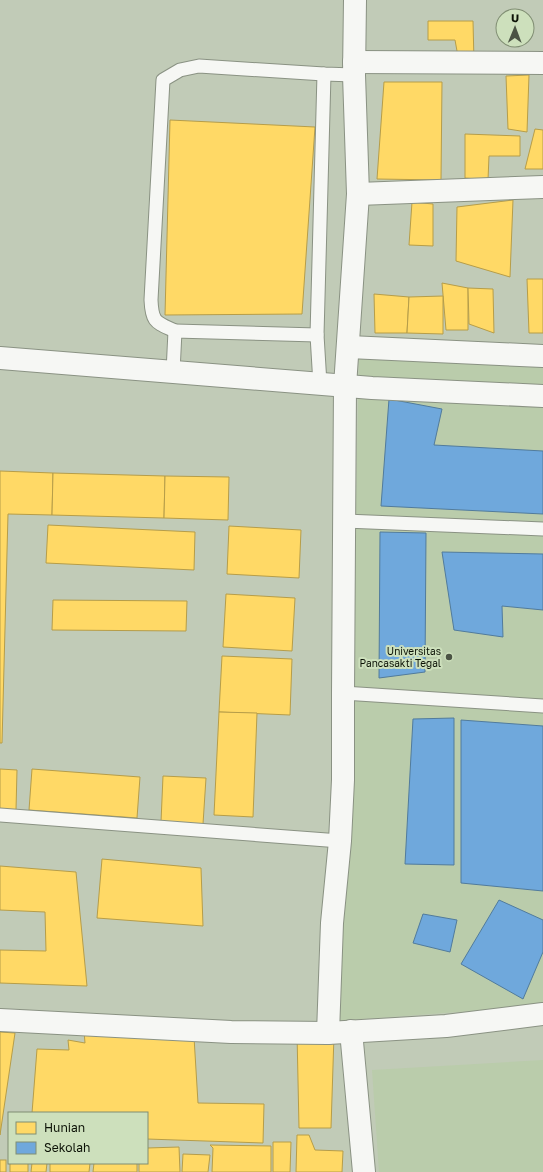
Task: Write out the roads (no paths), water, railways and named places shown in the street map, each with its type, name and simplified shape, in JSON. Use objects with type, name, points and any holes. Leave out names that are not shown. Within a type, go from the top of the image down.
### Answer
[{"type":"street","points":[[328,1032],[332,923],[340,841],[343,780],[345,386],[349,347],[358,194],[354,69],[355,0]]},
{"type":"street","points":[[354,69],[543,63]]},
{"type":"street","points":[[358,194],[543,187]]},
{"type":"street","points":[[349,347],[543,356]]},
{"type":"street","points":[[0,358],[345,386],[543,396]]},
{"type":"street","points":[[0,1020],[231,1032],[328,1032],[446,1026],[543,1014]]},
{"type":"street","points":[[351,1031],[364,1172]]},
{"type":"lane","points":[[317,336],[175,331],[156,322],[151,311],[151,300],[163,80],[180,70],[199,66],[324,74],[354,69]]},
{"type":"lane","points":[[320,384],[317,336],[324,74]]},
{"type":"lane","points":[[173,372],[175,331]]},
{"type":"lane","points":[[345,521],[543,529]]},
{"type":"lane","points":[[343,693],[543,706]]},
{"type":"lane","points":[[0,814],[340,841]]},
{"type":"place","name":"Universitas Pancasakti Tegal","points":[[449,657]]}]
